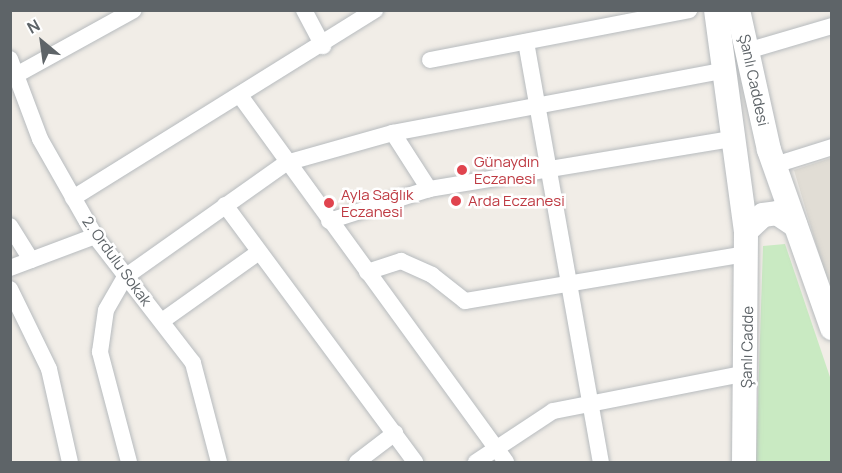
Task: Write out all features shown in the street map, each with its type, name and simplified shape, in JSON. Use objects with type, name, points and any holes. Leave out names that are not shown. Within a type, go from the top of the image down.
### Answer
[{"type":"main road","name":"Şanlı Cadde","points":[[716,10],[737,138],[746,242],[747,373],[744,462]]},
{"type":"main road","name":"Şanlı Caddesi","points":[[738,10],[772,158]]},
{"type":"main road","points":[[772,158],[795,225],[826,292],[831,328]]},
{"type":"main road","points":[[746,242],[763,215],[777,213],[795,225]]},
{"type":"street","points":[[14,67],[134,10]]},
{"type":"street","points":[[304,10],[323,46]]},
{"type":"street","points":[[430,60],[689,10]]},
{"type":"street","points":[[73,198],[241,97],[374,12]]},
{"type":"street","points":[[747,51],[831,26]]},
{"type":"street","points":[[526,42],[601,462]]},
{"type":"street","name":"2. Ordulu Sokak","points":[[14,67],[40,139],[95,236],[193,363],[219,462]]},
{"type":"street","points":[[129,462],[100,352],[106,310],[125,276],[286,163],[393,133],[726,70]]},
{"type":"street","points":[[241,97],[286,163],[506,462]]},
{"type":"street","points":[[393,133],[429,189]]},
{"type":"street","points":[[329,221],[429,189],[549,167],[737,138]]},
{"type":"street","points":[[772,158],[831,147]]},
{"type":"street","points":[[225,205],[416,462]]},
{"type":"street","points":[[10,226],[31,261]]},
{"type":"street","points":[[10,268],[95,236]]},
{"type":"street","points":[[367,272],[401,261],[432,275],[465,301],[746,242]]},
{"type":"street","points":[[162,321],[259,252]]},
{"type":"street","points":[[10,289],[49,369],[70,462]]},
{"type":"street","points":[[476,462],[553,411],[747,373]]},
{"type":"street","points":[[357,462],[395,433]]},
{"type":"shaded area","points":[[831,158],[831,279],[827,281],[794,170]]},
{"type":"green space","points":[[785,244],[831,380],[831,462],[756,462],[763,246]]},
{"type":"place","name":"Günaydın Eczanesi","points":[[462,170]]},
{"type":"place","name":"Arda Eczanesi","points":[[456,201]]},
{"type":"place","name":"Ayla Sağlık Eczanesi","points":[[329,203]]}]
